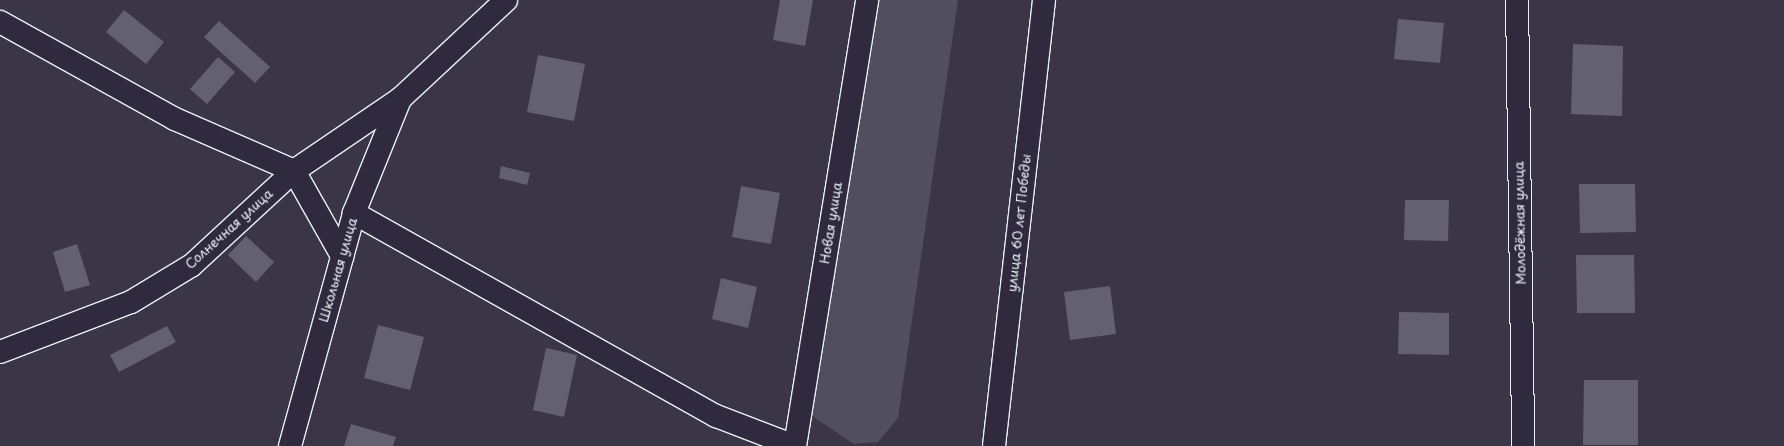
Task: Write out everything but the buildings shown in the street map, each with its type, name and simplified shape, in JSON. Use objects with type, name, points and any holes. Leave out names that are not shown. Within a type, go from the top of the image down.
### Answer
[{"type":"street","name":"Солнечная улица","points":[[0,352],[131,302],[192,265],[294,171],[400,100],[506,0]]},
{"type":"street","name":"Новая улица","points":[[794,446],[867,0]]},
{"type":"street","name":"улица 60 лет Победы","points":[[994,446],[1044,0]]},
{"type":"street","name":"Молодёжная улица","points":[[1517,0],[1523,446]]},
{"type":"street","points":[[0,22],[175,119],[294,171],[342,256]]},
{"type":"street","name":"Школьная улица","points":[[290,446],[354,213],[400,100]]},
{"type":"street","points":[[354,213],[716,416],[794,446]]},
{"type":"shaded area","points":[[878,0],[958,0],[898,418],[878,442],[854,444],[812,416]]}]
